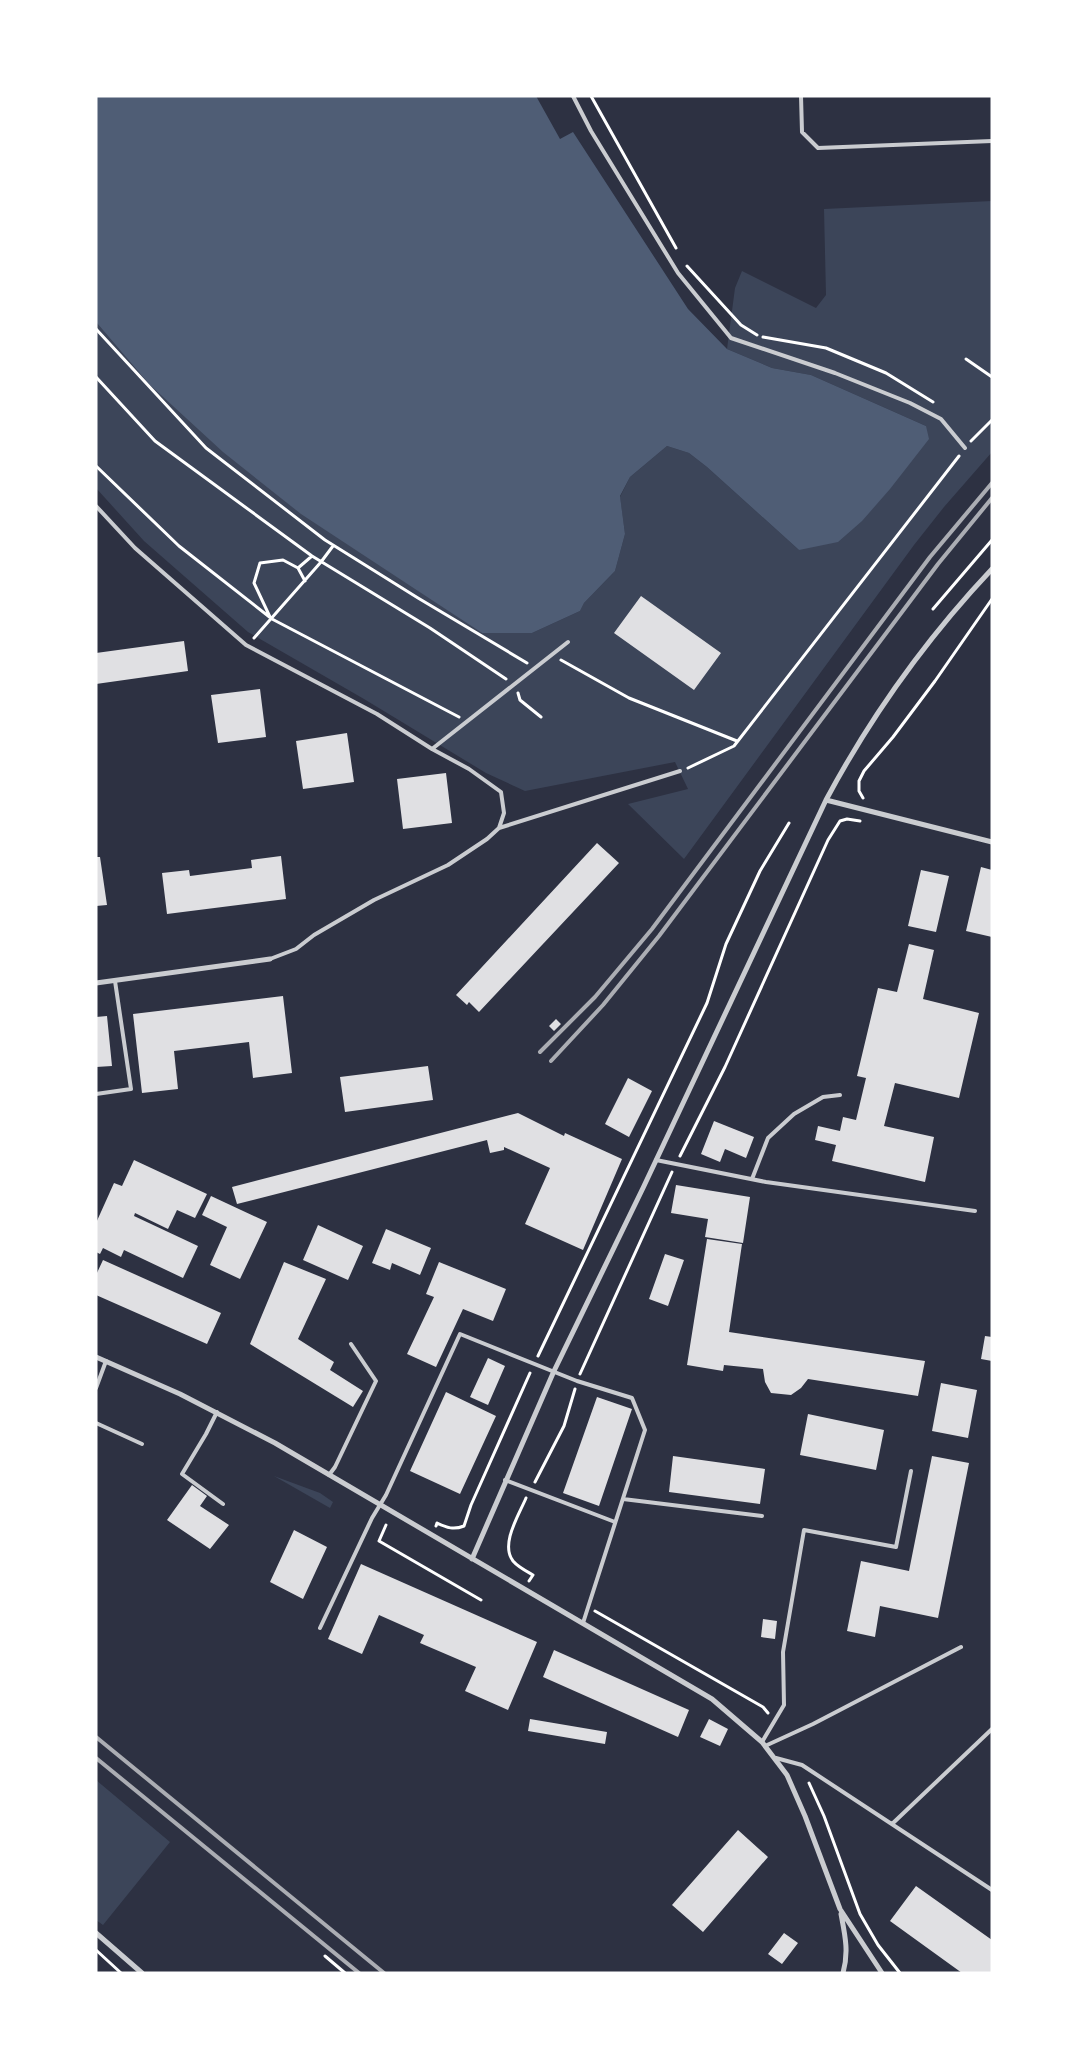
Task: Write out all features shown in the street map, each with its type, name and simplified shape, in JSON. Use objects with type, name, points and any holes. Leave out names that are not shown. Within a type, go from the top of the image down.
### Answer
[{"type":"street","points":[[472,1559],[554,1371],[826,800],[857,744],[900,679],[945,622],[992,569]]},
{"type":"street","points":[[826,800],[992,842]]},
{"type":"street","points":[[96,983],[270,959]]},
{"type":"street","points":[[96,1357],[217,1412],[381,1505],[712,1699],[764,1744],[787,1775],[805,1816],[840,1909],[847,1943],[846,1962],[842,1973]]},
{"type":"street","points":[[840,1909],[882,1973]]},
{"type":"street","points":[[96,1933],[142,1973]]},
{"type":"lane","points":[[572,96],[591,131],[678,273],[731,338],[835,373],[910,402],[941,418],[965,448]]},
{"type":"lane","points":[[801,96],[802,132],[818,148],[992,140]]},
{"type":"lane","points":[[96,506],[135,548],[246,646],[377,714],[432,749],[469,769],[501,792],[504,813],[499,828]]},
{"type":"lane","points":[[432,749],[568,642]]},
{"type":"lane","points":[[270,959],[296,949],[314,935],[374,900],[448,865],[499,828],[680,771]]},
{"type":"lane","points":[[96,1094],[130,1089],[115,980]]},
{"type":"lane","points":[[752,1179],[768,1138],[794,1114],[823,1097],[840,1095]]},
{"type":"lane","points":[[656,1160],[752,1179],[975,1211]]},
{"type":"lane","points":[[320,1628],[372,1518],[381,1505],[460,1334],[577,1381],[632,1398],[645,1430],[583,1623]]},
{"type":"lane","points":[[329,1475],[335,1467],[376,1381],[351,1344]]},
{"type":"lane","points":[[96,1388],[106,1361]]},
{"type":"lane","points":[[217,1412],[182,1474],[223,1504]]},
{"type":"lane","points":[[96,1423],[142,1444]]},
{"type":"lane","points":[[764,1744],[784,1705],[783,1652],[804,1530],[896,1546],[911,1471]]},
{"type":"lane","points":[[505,1480],[615,1522]]},
{"type":"lane","points":[[623,1498],[762,1516]]},
{"type":"lane","points":[[764,1744],[813,1724],[960,1647]]},
{"type":"lane","points":[[892,1824],[992,1729]]},
{"type":"lane","points":[[776,1758],[802,1766],[992,1890]]},
{"type":"path","points":[[591,96],[681,256]]},
{"type":"path","points":[[685,264],[741,325],[758,336],[826,348],[886,373],[937,404]]},
{"type":"path","points":[[96,329],[206,448],[333,546],[536,668]]},
{"type":"path","points":[[966,360],[992,377]]},
{"type":"path","points":[[96,377],[155,441],[312,556],[430,628],[507,680]]},
{"type":"path","points":[[965,436],[970,443],[992,420]]},
{"type":"path","points":[[680,771],[726,750],[737,742],[965,448]]},
{"type":"path","points":[[96,466],[178,546],[272,619],[468,721]]},
{"type":"path","points":[[933,609],[992,540]]},
{"type":"path","points":[[258,634],[333,546]]},
{"type":"path","points":[[298,568],[312,556]]},
{"type":"path","points":[[272,619],[254,584],[260,564],[283,560],[298,568],[305,581]]},
{"type":"path","points":[[868,800],[863,798],[860,791],[859,781],[864,772],[935,681],[992,599]]},
{"type":"path","points":[[551,656],[572,665],[628,698],[737,742]]},
{"type":"path","points":[[515,685],[520,700],[541,717]]},
{"type":"path","points":[[533,1575],[519,1567],[512,1560],[509,1552],[509,1539],[530,1490],[564,1426],[577,1381],[660,1194],[725,1067],[828,840],[840,821],[847,819],[868,823]]},
{"type":"path","points":[[437,1523],[447,1528],[464,1526],[471,1505],[534,1364],[707,1003],[726,944],[756,879],[789,823]]},
{"type":"path","points":[[386,1525],[379,1541],[481,1600]]},
{"type":"path","points":[[96,1950],[121,1973]]},
{"type":"path","points":[[325,1956],[345,1973]]},
{"type":"shaded area","points":[[96,96],[536,96],[560,139],[573,132],[688,309],[727,349],[772,368],[811,375],[926,426],[929,439],[862,521],[838,542],[799,550],[707,467],[689,453],[667,446],[630,477],[620,496],[625,534],[615,571],[584,603],[580,611],[532,633],[482,633],[301,514],[223,452],[149,384],[96,322]]},
{"type":"shaded area","points":[[992,201],[992,452],[914,545],[684,859],[628,804],[688,789],[675,762],[525,791],[486,773],[248,632],[144,541],[96,488],[96,322],[149,384],[432,599],[482,633],[532,633],[580,611],[584,603],[615,571],[625,534],[620,497],[630,477],[667,446],[689,453],[707,467],[799,550],[926,426],[811,375],[772,368],[727,349],[735,288],[742,271],[816,308],[826,295],[824,209]]},
{"type":"shaded area","points":[[274,1476],[320,1493],[333,1502],[330,1508]]},
{"type":"shaded area","points":[[96,1780],[170,1842],[103,1925],[96,1920]]},
{"type":"building","points":[[641,596],[721,653],[694,690],[614,633]]},
{"type":"building","points":[[184,641],[188,671],[96,684],[96,653]]},
{"type":"building","points":[[260,689],[266,737],[218,743],[211,695]]},
{"type":"building","points":[[347,733],[354,782],[303,789],[296,741]]},
{"type":"building","points":[[446,773],[452,823],[403,829],[397,779]]},
{"type":"building","points":[[597,843],[619,863],[479,1012],[469,1002],[467,1005],[456,995]]},
{"type":"building","points":[[281,856],[286,899],[167,914],[162,873],[189,870],[190,876],[252,868],[251,860]]},
{"type":"building","points":[[96,857],[100,857],[107,905],[96,906]]},
{"type":"building","points":[[981,867],[992,870],[992,937],[966,931]]},
{"type":"building","points":[[921,870],[949,876],[936,932],[908,926]]},
{"type":"building","points":[[909,944],[934,950],[923,999],[979,1013],[959,1098],[895,1083],[884,1126],[934,1137],[925,1182],[832,1161],[836,1145],[815,1140],[818,1126],[840,1131],[843,1117],[856,1120],[866,1078],[857,1076],[878,988],[897,992]]},
{"type":"building","points":[[283,996],[292,1073],[253,1078],[249,1042],[174,1051],[178,1089],[142,1093],[133,1014]]},
{"type":"building","points":[[107,1016],[112,1066],[96,1067],[96,1017]]},
{"type":"building","points":[[556,1019],[561,1024],[554,1031],[549,1026]]},
{"type":"building","points":[[428,1066],[433,1100],[345,1112],[340,1077]]},
{"type":"building","points":[[628,1078],[652,1091],[629,1137],[605,1124]]},
{"type":"building","points":[[518,1113],[564,1136],[565,1133],[622,1159],[583,1250],[525,1224],[550,1168],[504,1147],[504,1150],[490,1153],[487,1140],[237,1204],[232,1187]]},
{"type":"building","points":[[714,1121],[754,1137],[746,1158],[725,1149],[720,1162],[701,1154]]},
{"type":"building","points":[[134,1160],[207,1194],[195,1218],[177,1210],[168,1229],[135,1213],[134,1216],[198,1246],[183,1278],[124,1250],[121,1257],[103,1248],[100,1254],[96,1252],[96,1223],[114,1183],[122,1186]]},
{"type":"building","points":[[676,1185],[750,1197],[743,1243],[705,1237],[708,1219],[671,1213]]},
{"type":"building","points":[[211,1196],[267,1222],[240,1279],[210,1265],[227,1227],[202,1215]]},
{"type":"building","points":[[318,1225],[363,1246],[348,1280],[303,1260]]},
{"type":"building","points":[[386,1229],[431,1248],[420,1275],[392,1263],[390,1270],[372,1263]]},
{"type":"building","points":[[707,1239],[742,1244],[729,1332],[925,1361],[918,1396],[808,1379],[801,1388],[791,1395],[771,1393],[765,1382],[763,1369],[724,1365],[723,1371],[687,1365]]},
{"type":"building","points":[[665,1254],[684,1260],[668,1306],[649,1299]]},
{"type":"building","points":[[103,1260],[221,1313],[207,1344],[96,1295],[96,1275]]},
{"type":"building","points":[[284,1262],[326,1279],[298,1339],[334,1362],[330,1370],[363,1391],[353,1407],[250,1344]]},
{"type":"building","points":[[439,1262],[506,1289],[493,1321],[463,1309],[436,1367],[407,1354],[434,1297],[426,1294]]},
{"type":"building","points":[[985,1336],[992,1337],[992,1361],[981,1359]]},
{"type":"building","points":[[488,1358],[505,1366],[488,1405],[470,1397]]},
{"type":"building","points":[[941,1383],[977,1390],[968,1438],[932,1431]]},
{"type":"building","points":[[446,1392],[496,1416],[460,1494],[410,1471]]},
{"type":"building","points":[[597,1397],[632,1409],[599,1506],[563,1493]]},
{"type":"building","points":[[808,1414],[884,1430],[876,1470],[800,1455]]},
{"type":"building","points":[[673,1456],[765,1469],[760,1504],[669,1492]]},
{"type":"building","points":[[932,1456],[969,1463],[938,1618],[880,1606],[875,1637],[847,1631],[861,1561],[909,1571]]},
{"type":"building","points":[[192,1485],[207,1496],[200,1506],[229,1525],[210,1549],[167,1520]]},
{"type":"building","points":[[294,1530],[327,1547],[303,1599],[270,1582]]},
{"type":"building","points":[[361,1564],[537,1642],[508,1710],[465,1691],[476,1667],[420,1643],[424,1635],[379,1615],[362,1654],[328,1639]]},
{"type":"building","points":[[763,1619],[777,1621],[775,1639],[761,1637]]},
{"type":"building","points":[[554,1650],[689,1710],[678,1737],[543,1677]]},
{"type":"building","points":[[530,1719],[607,1732],[605,1744],[528,1731]]},
{"type":"building","points":[[709,1719],[728,1729],[720,1746],[700,1737]]},
{"type":"building","points":[[738,1830],[768,1857],[703,1932],[672,1905]]},
{"type":"building","points":[[916,1886],[992,1940],[992,1973],[962,1973],[890,1921]]},
{"type":"building","points":[[784,1933],[798,1943],[782,1964],[768,1954]]},
{"type":"railway","points":[[540,1052],[595,997],[652,929],[930,557],[992,483]]},
{"type":"railway","points":[[551,1061],[603,1005],[659,936],[938,564],[992,498]]},
{"type":"railway","points":[[96,1737],[384,1973]]},
{"type":"railway","points":[[96,1758],[359,1973]]}]
